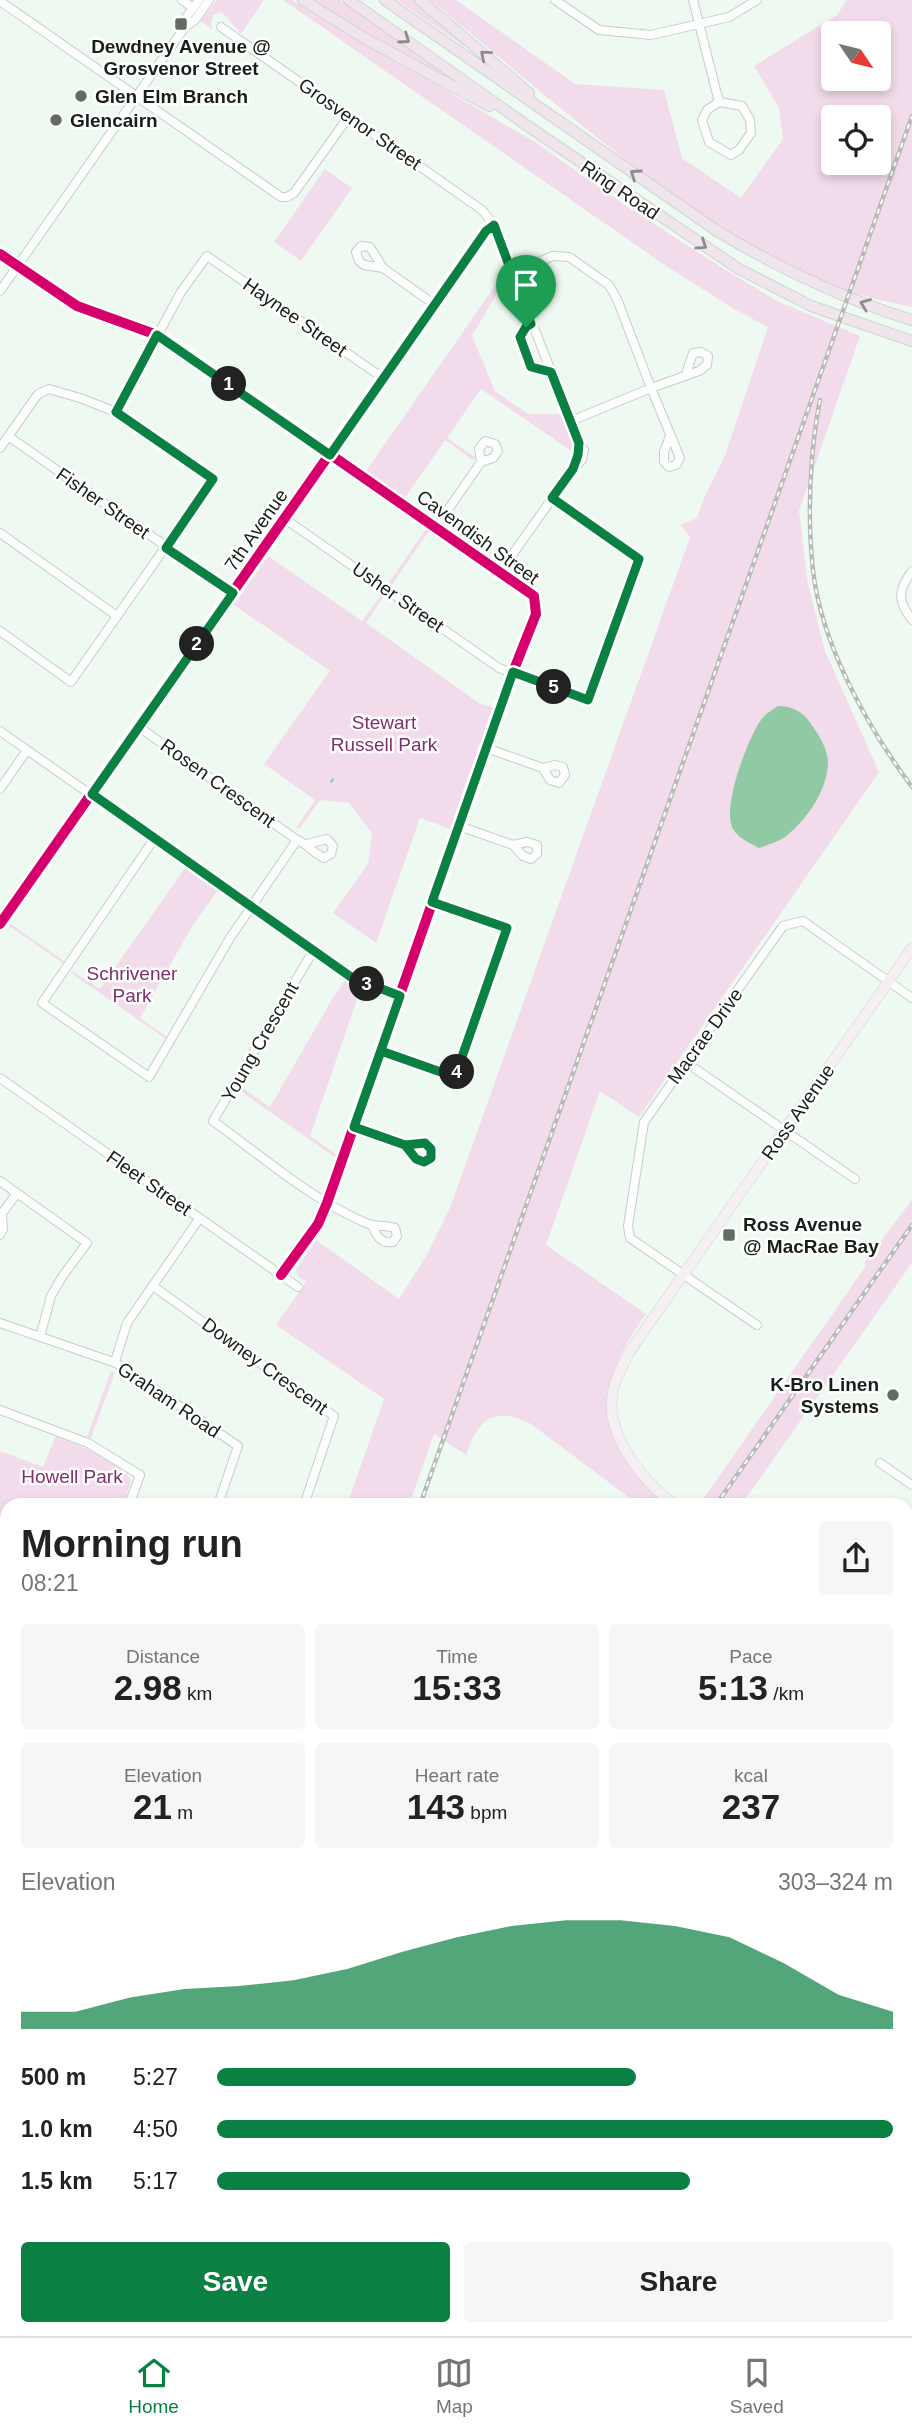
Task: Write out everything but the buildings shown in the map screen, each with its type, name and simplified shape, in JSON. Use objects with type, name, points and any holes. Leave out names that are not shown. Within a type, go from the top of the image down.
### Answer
[{"type":"highway","points":[[303,0],[366,39],[531,129]]},
{"type":"highway","name":"Ring Road","points":[[349,0],[707,249],[773,288],[811,306],[912,341]]},
{"type":"highway","name":"Ring Road","points":[[385,0],[717,231],[818,286],[912,320]]},
{"type":"highway","points":[[420,0],[574,131]]},
{"type":"main road","name":"Ross Avenue","points":[[684,1275],[912,948]]},
{"type":"main road","points":[[665,1498],[631,1460],[612,1420],[612,1393],[630,1351],[684,1275]]},
{"type":"street","points":[[182,0],[196,4],[187,16],[185,27]]},
{"type":"street","points":[[0,290],[185,27],[195,20],[209,0]]},
{"type":"street","points":[[555,0],[591,26],[607,32],[651,35],[729,16],[757,0]]},
{"type":"street","points":[[693,0],[719,102]]},
{"type":"street","points":[[0,1],[275,193],[287,197],[294,193],[349,116]]},
{"type":"street","name":"Grosvenor Street","points":[[220,27],[482,210],[494,225]]},
{"type":"street","points":[[719,102],[742,106],[750,120],[751,133],[739,150],[731,155],[709,142],[702,120],[706,110],[719,102]]},
{"type":"street","points":[[494,225],[579,443],[573,469],[500,572]]},
{"type":"street","name":"7th Avenue","points":[[0,924],[486,231],[494,225]]},
{"type":"street","name":"Cavendish Street","points":[[0,254],[77,306],[157,335],[534,596],[536,614],[458,826],[327,1203],[318,1224],[281,1275]]},
{"type":"street","name":"Haynee Street","points":[[157,335],[181,292],[207,256],[383,378]]},
{"type":"street","points":[[511,273],[553,256],[569,257],[609,285],[617,299],[670,436]]},
{"type":"street","points":[[383,268],[435,305]]},
{"type":"street","points":[[531,324],[520,337],[531,367],[551,372]]},
{"type":"street","points":[[116,412],[157,335]]},
{"type":"street","points":[[571,421],[686,374]]},
{"type":"street","points":[[0,448],[38,394],[49,389],[116,412],[213,479],[71,682],[0,631]]},
{"type":"street","name":"Fisher Street","points":[[8,436],[233,593]]},
{"type":"street","points":[[436,527],[481,462]]},
{"type":"street","name":"Usher Street","points":[[285,519],[499,668],[588,700],[639,559],[552,498]]},
{"type":"street","points":[[0,534],[117,616]]},
{"type":"street","points":[[912,571],[901,592],[902,607],[912,620]]},
{"type":"street","name":"Rosen Crescent","points":[[139,727],[297,840],[307,844]]},
{"type":"street","points":[[0,730],[351,977],[400,996]]},
{"type":"street","points":[[486,748],[543,768]]},
{"type":"street","points":[[0,789],[27,750]]},
{"type":"street","points":[[458,826],[513,845]]},
{"type":"street","points":[[154,839],[42,1003],[149,1077],[230,938],[297,840]]},
{"type":"street","points":[[381,1051],[455,1077],[507,928],[432,902]]},
{"type":"street","name":"Macrae Drive","points":[[757,1325],[630,1238],[628,1226],[643,1122],[783,926],[803,921],[912,998]]},
{"type":"street","name":"Young Crescent","points":[[313,951],[213,1121],[327,1203]]},
{"type":"street","points":[[687,1063],[855,1179]]},
{"type":"street","name":"Fleet Street","points":[[0,1078],[298,1287]]},
{"type":"street","points":[[354,1127],[405,1145]]},
{"type":"street","points":[[0,1181],[88,1243],[51,1296],[40,1337]]},
{"type":"street","points":[[0,1235],[3,1229],[1,1215],[17,1193]]},
{"type":"street","points":[[327,1203],[372,1225]]},
{"type":"street","points":[[115,1362],[127,1323],[199,1219]]},
{"type":"street","name":"Downey Crescent","points":[[153,1286],[334,1416],[306,1498]]},
{"type":"street","name":"Graham Road","points":[[0,1323],[115,1362],[238,1446],[220,1498]]},
{"type":"street","points":[[0,1410],[88,1443],[140,1475],[132,1498]]},
{"type":"street","points":[[880,1463],[912,1485]]},
{"type":"green space","points":[[217,0],[264,0],[241,34],[222,12],[213,15],[212,29],[200,21]]},
{"type":"green space","points":[[283,0],[292,0],[535,142],[629,208],[777,301],[860,336],[799,511],[808,584],[825,651],[879,772],[639,1117],[600,1091],[546,1245],[646,1314],[618,1362],[613,1382],[613,1397],[628,1462],[640,1480],[660,1498],[630,1498],[531,1424],[518,1418],[497,1416],[482,1424],[466,1455],[434,1434],[411,1498],[349,1498],[384,1399],[276,1325],[306,1282],[298,1276],[296,1270],[316,1240],[399,1299],[428,1253],[451,1205],[690,537],[680,525],[697,518],[725,455],[768,327],[672,270]]},
{"type":"green space","points":[[310,0],[340,0],[456,82],[391,48]]},
{"type":"green space","points":[[397,0],[415,0],[465,44],[464,46]]},
{"type":"green space","points":[[430,0],[456,0],[575,84],[664,90],[682,158],[741,198],[783,139],[779,108],[754,66],[821,25],[821,91],[891,91],[891,21],[827,21],[837,15],[847,0],[912,0],[912,307],[830,286],[766,254],[665,189],[569,115]]},
{"type":"green space","points":[[325,169],[352,188],[301,261],[274,242]]},
{"type":"green space","points":[[504,273],[506,278],[472,336],[495,391],[528,414],[561,414],[575,447],[574,453],[481,389],[447,438],[475,457],[474,461],[445,440],[405,498],[366,471]]},
{"type":"green space","points":[[426,529],[429,531],[391,586],[388,584]]},
{"type":"green space","name":"Stewart Russell Park","points":[[268,556],[362,621],[382,594],[384,596],[366,623],[479,703],[495,708],[453,830],[420,818],[376,943],[333,913],[368,864],[372,833],[349,803],[320,800],[300,828],[296,828],[315,800],[264,764],[330,671],[234,605]]},
{"type":"green space","name":"Schrivener Park","points":[[185,868],[217,891],[191,928],[140,1018],[167,1037],[166,1039],[71,973],[72,971],[100,989]]},
{"type":"green space","points":[[11,924],[64,961],[63,963],[9,926]]},
{"type":"green space","points":[[345,980],[361,988],[310,1136],[337,1155],[336,1158],[239,1090],[241,1087],[270,1107]]},
{"type":"green space","points":[[912,1200],[912,1263],[746,1498],[704,1498],[866,1266],[864,1263]]},
{"type":"green space","points":[[111,1371],[115,1373],[91,1438],[87,1437]]},
{"type":"green space","name":"Howell Park","points":[[56,1436],[119,1467],[131,1481],[125,1498],[0,1498],[0,1451],[43,1467]]},
{"type":"shaded area","points":[[778,706],[794,709],[810,722],[825,748],[828,758],[827,773],[820,794],[801,822],[782,839],[759,848],[735,832],[730,819],[730,806],[749,742],[763,718]]},
{"type":"railway","points":[[422,1498],[912,116]]},
{"type":"railway","points":[[820,400],[812,458],[810,500],[813,570],[818,598],[836,656],[849,684],[879,739],[912,787]]},
{"type":"railway","points":[[721,1498],[912,1225]]},
{"type":"cycle path","points":[[0,924],[486,231],[494,225]]},
{"type":"cycle path","points":[[0,254],[77,306],[157,335],[534,596],[536,614],[513,672],[327,1203],[318,1224],[281,1275]]},
{"type":"place","name":"Dewdney Avenue @ Grosvenor Street","points":[[181,24]]},
{"type":"place","name":"Glen Elm Branch","points":[[81,96]]},
{"type":"place","name":"Glencairn","points":[[56,120]]},
{"type":"place","name":"Ross Avenue @ MacRae Bay","points":[[729,1235]]},
{"type":"place","name":"K-Bro Linen Systems","points":[[893,1395]]},
{"type":"route","points":[[526,327],[520,337],[531,367],[551,372],[579,443],[573,469],[552,498],[639,559],[588,700],[513,672],[432,902],[507,928],[455,1077],[381,1051],[354,1127],[405,1145],[425,1143],[431,1149],[431,1158],[424,1162],[416,1159],[405,1145],[354,1127],[400,996],[351,977],[92,794],[233,593],[166,548],[213,479],[116,412],[157,335],[330,455],[486,231],[494,225],[531,324],[526,327]]}]
